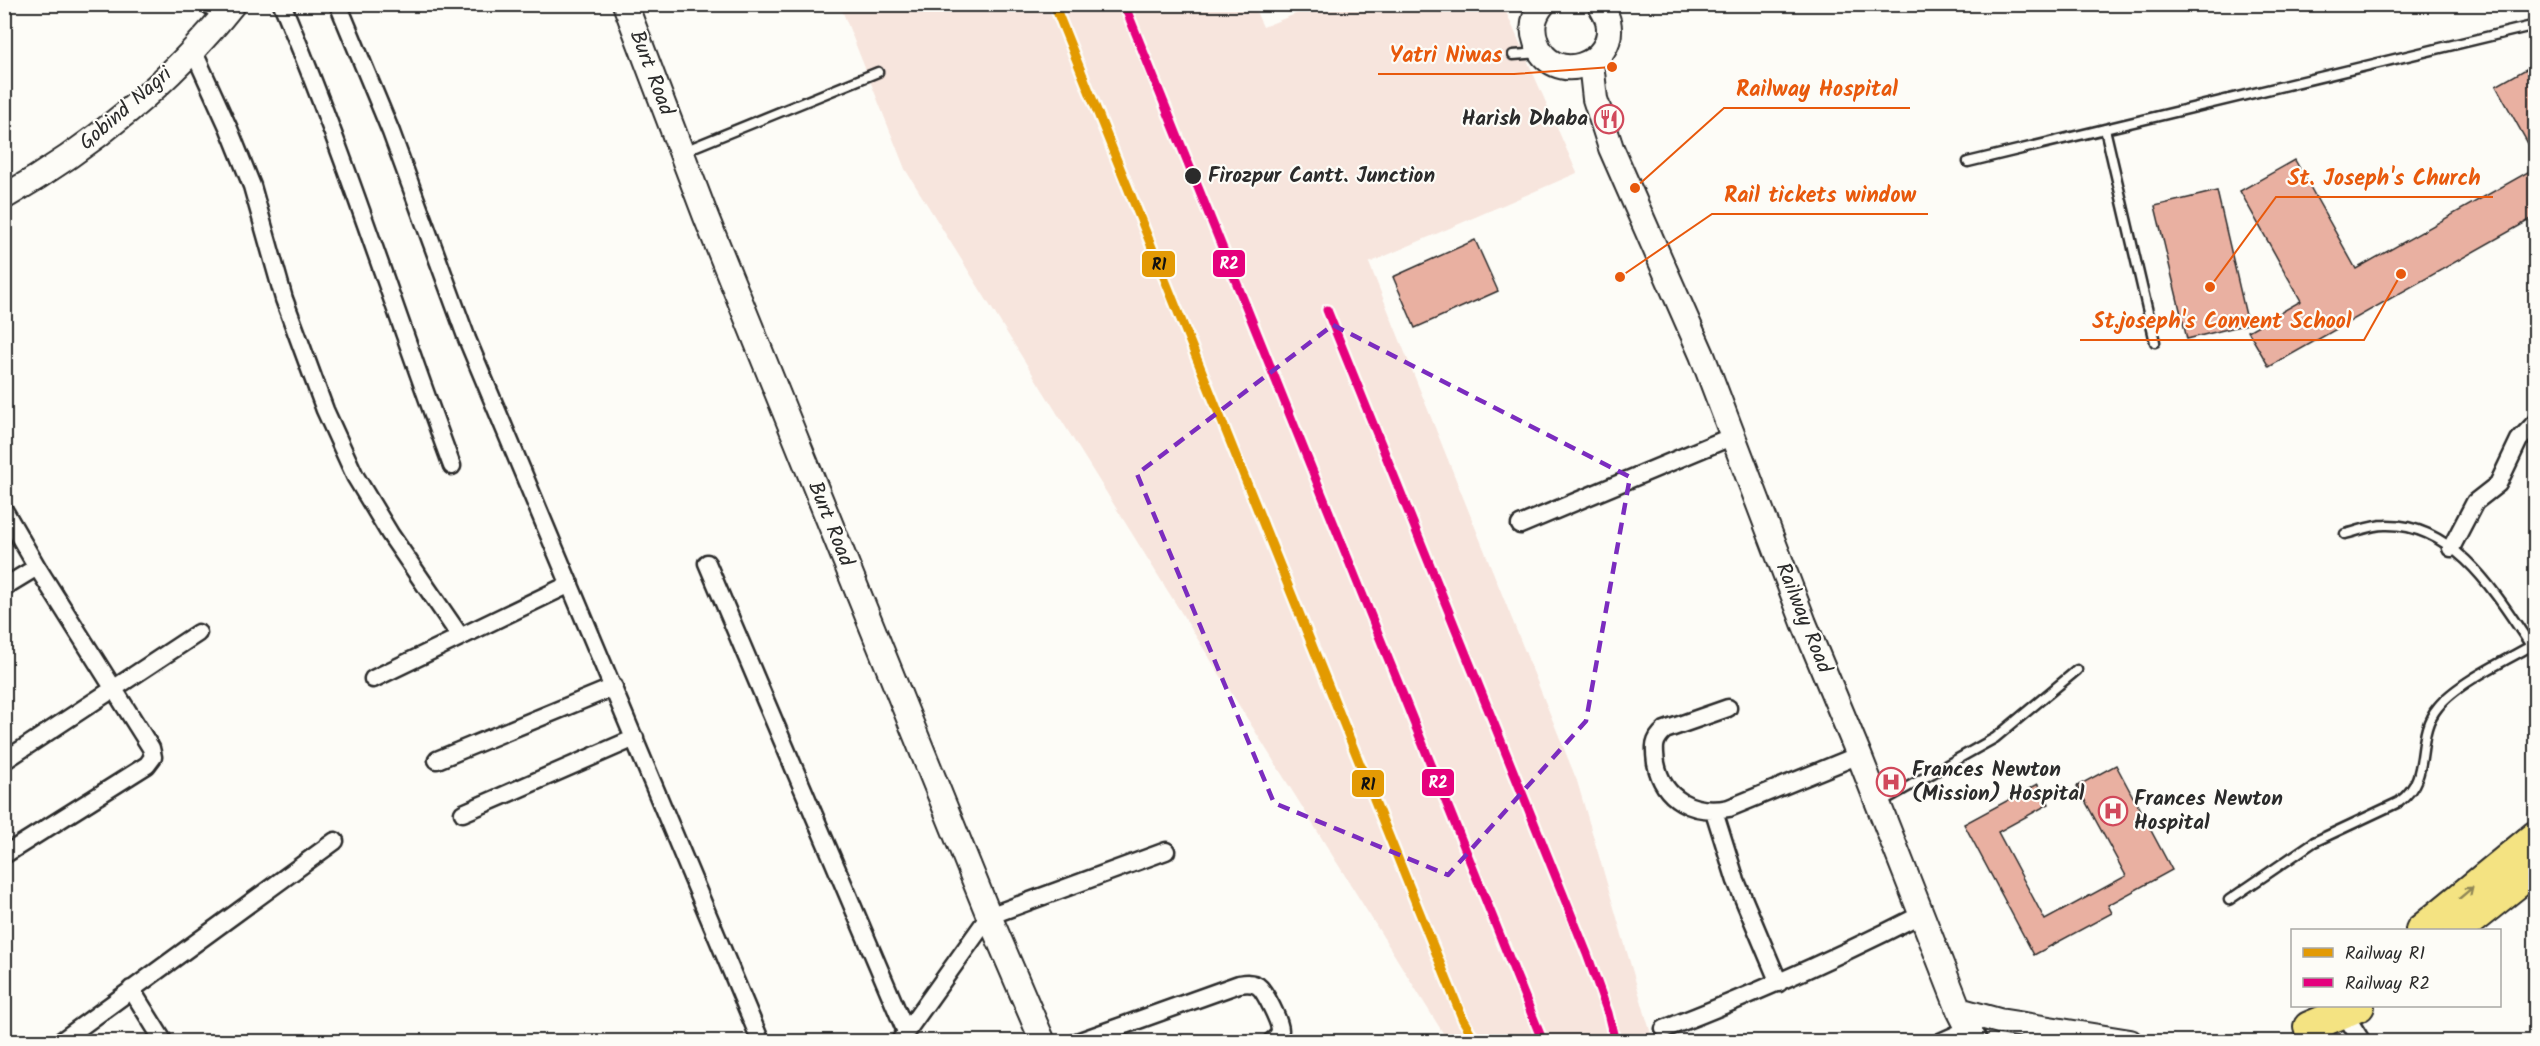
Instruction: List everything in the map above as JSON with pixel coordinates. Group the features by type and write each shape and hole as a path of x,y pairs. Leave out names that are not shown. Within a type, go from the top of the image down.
{"highway":[{"path":"2422,929 2535,836"},
{"path":"2459,929 2535,868"},
{"path":"2301,1034 2346,1008"}],"street":[{"path":"282,4 343,162 452,466"},
{"path":"338,4 391,132 427,236 467,339 761,1041"},
{"name":"Burt Road","path":"625,4 681,153 989,916 1043,1041"},
{"path":"1543,4 1536,13 1532,32 1540,52 1554,65 1572,69 1591,63 1606,45 1610,10"},
{"name":"Gobind Nagri","path":"4,197 82,148 138,103 193,50 222,8"},
{"path":"193,50 252,186 284,299 325,410 355,476 390,534 460,636"},
{"name":"Railway Road","path":"1591,63 1594,99 1611,148 1702,355 1804,623 1968,1027"},
{"path":"2451,548 2475,502 2498,484 2518,440 2535,422"},
{"path":"1520,525 1733,436"},
{"path":"4,510 37,567 152,748 153,757 147,765 4,855"},
{"path":"707,563 903,1037"},
{"path":"4,587 37,567"},
{"path":"373,679 570,584"},
{"path":"4,761 115,690 198,633"},
{"path":"437,760 614,687"},
{"path":"1728,708 1665,730 1657,737 1653,748 1658,771 1666,789 1677,799 1696,808 1714,811 1729,808 1859,755"},
{"path":"463,813 635,738"},
{"path":"1714,811 1736,881 1779,983"},
{"path":"60,1041 335,841"},
{"path":"903,1037 989,916 1166,850"},
{"path":"1664,1029 1840,956 1922,914"},
{"path":"1077,1041 1239,984 1250,983 1258,986 1266,995 1280,1028 1278,1036 1271,1041"},
{"path":"131,989 164,1041"},
{"path":"2346,1008 2362,1041"},
{"path":"1940,1041 1968,1027 1999,1021 2130,1041"}],"lane":[{"path":"1968,162 2535,26"},
{"path":"1513,55 1540,52"},
{"path":"681,153 878,72"},
{"path":"2105,129 2155,342"},
{"path":"2229,900 2314,842 2399,802 2411,793 2418,780 2428,728 2437,708 2455,691 2533,649 2500,600 2469,563 2439,538 2409,527 2384,525 2345,534"},
{"path":"1878,804 1995,738 2078,670"}],"highlighted area":[{"path":"1333,325 1630,477 1586,721 1448,875 1274,803 1137,474"}],"shaded area":[{"path":"840,5 1253,5 1263,27 1318,5 1503,5 1577,173 1369,263 1577,781 1653,1041 1448,1041 905,169"}],"building":[{"path":"2535,64 2535,156 2496,86"},
{"path":"2295,160 2356,269 2535,168 2535,217 2269,367 2248,331 2301,301 2240,191"},
{"path":"2217,191 2248,324 2187,339 2155,206"},
{"path":"1475,240 1498,291 1415,328 1393,277"},
{"path":"2116,765 2172,870 2108,905 2112,913 2034,955 1964,824 2038,784 2049,804 1998,832 2045,920 2126,876 2077,786"}],"rail line":[{"name":"R1","path":"1054,4 1463,1020 1476,1042"},
{"name":"R2","path":"1124,4 1543,1042"},
{"name":"R2","path":"1327,310 1587,954 1608,1013 1615,1042"}],"place":[{"name":"Yatri Niwas","path":"1612,67"},
{"name":"Harish Dhaba","path":"1609,119"},
{"name":"Firozpur Cantt. Junction","path":"1193,176"},
{"name":"Railway Hospital","path":"1635,188"},
{"name":"St.joseph's Convent School","path":"2401,274"},
{"name":"Rail tickets window","path":"1620,277"},
{"name":"St. Joseph's Church","path":"2210,287"},
{"name":"Frances Newton (Mission) Hospital","path":"1891,782"},
{"name":"Frances Newton Hospital","path":"2113,811"}]}
